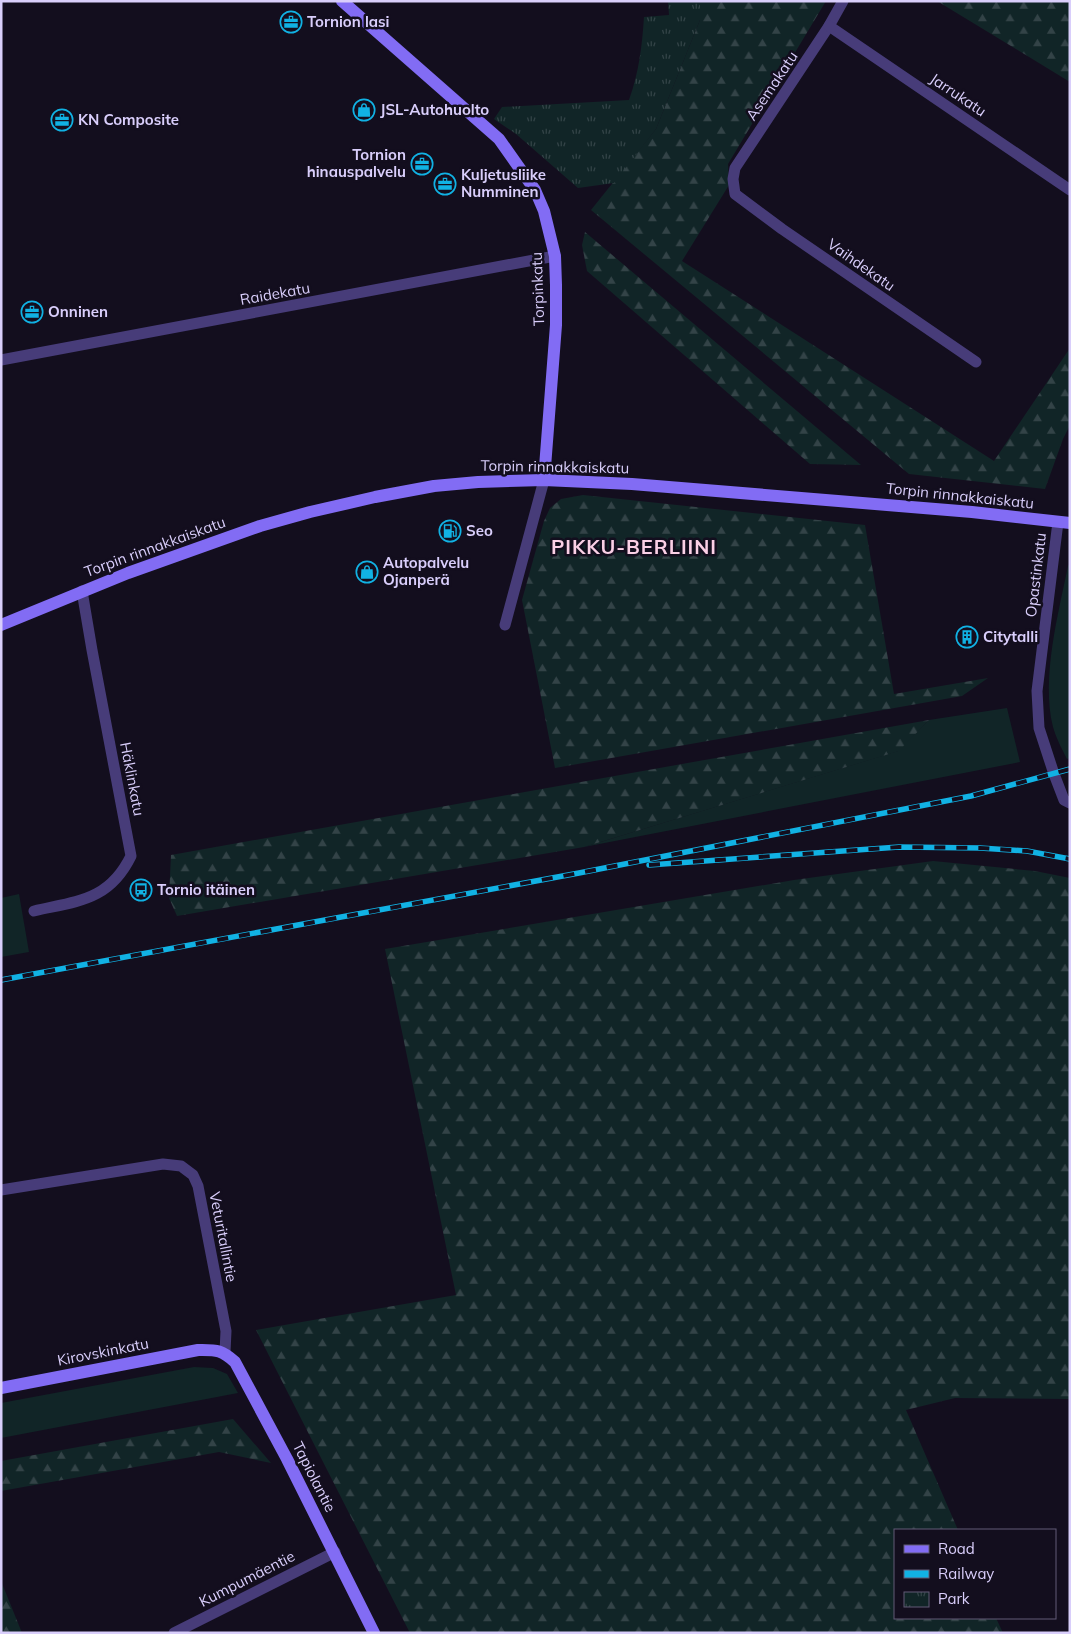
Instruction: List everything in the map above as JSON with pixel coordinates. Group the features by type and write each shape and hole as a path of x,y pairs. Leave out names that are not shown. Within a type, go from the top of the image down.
{"street":[{"name":"Torpinkatu","path":"342,1 499,139 535,190 544,211 555,256 556,325 544,480 504,625"},
{"name":"Asemakatu","path":"734,189 735,168 829,26 843,1"},
{"name":"Jarrukatu","path":"829,26 1070,190"},
{"name":"Vaihdekatu","path":"734,189 735,194 750,206 976,362"},
{"name":"Raidekatu","path":"1,360 555,256"},
{"name":"Torpin rinnakkaiskatu","path":"1,625 82,591 260,526 375,497 434,486 478,482 544,480 642,484 972,512 1064,522"},
{"name":"Opastinkatu","path":"1064,522 1037,691 1040,728 1044,744 1064,800 1070,804"},
{"name":"Häklinkatu","path":"34,911 89,898 111,884 123,872 131,856 82,591"},
{"name":"Veturitallintie","path":"1,1190 163,1164 181,1166 193,1175 198,1186 226,1331 225,1352"},
{"name":"Kirovskinkatu","path":"1,1388 198,1350 225,1352"},
{"name":"Tapiolantie","path":"225,1352 235,1362 287,1459 374,1633"},
{"name":"Kumpumäentie","path":"174,1633 334,1552"}],"green space":[{"path":"668,1 700,1 700,20 656,129 614,183 578,188 516,134 494,119 502,107 629,100 640,59 644,17 669,15"},
{"path":"700,1 826,1 728,164 729,185 682,261 994,461 1070,348 1070,425 1045,489 909,474 591,210 656,129 700,20"},
{"path":"937,1 1069,1 1070,82"},
{"path":"585,232 861,465 810,464 587,271 582,245"},
{"path":"583,495 865,525 894,694 988,678 962,696 555,768 522,600 544,521 550,508 561,499"},
{"path":"1070,563 1070,758 1067,759 1053,727 1049,688 1052,646"},
{"path":"1007,708 1020,762 584,847 898,751 929,720"},
{"path":"929,720 899,751 584,847 177,916 169,898 171,855"},
{"path":"933,861 1035,871 1070,878 1070,1399 955,1398 906,1410 958,1529 894,1529 894,1619 996,1619 1003,1633 410,1633 256,1330 456,1295 385,949 794,880"},
{"path":"19,894 29,952 1,957 1,898"},
{"path":"194,1367 213,1368 227,1374 238,1393 1,1438 1,1403"},
{"path":"233,1419 271,1463 219,1452 1,1491 1,1461"},
{"path":"1,1581 22,1633 1,1633"}],"railway":[{"path":"1,980 579,873 971,796 1070,769"},
{"path":"649,865 899,847 980,848 1027,851 1070,859"}],"place":[{"name":"Tornion lasi","path":"291,22"},
{"name":"JSL-Autohuolto","path":"364,110"},
{"name":"KN Composite","path":"62,120"},
{"name":"Tornion hinauspalvelu","path":"422,164"},
{"name":"Kuljetusliike Numminen","path":"445,184"},
{"name":"Onninen","path":"32,312"},
{"name":"Seo","path":"450,531"},
{"name":"Autopalvelu Ojanperä","path":"367,572"},
{"name":"Citytalli","path":"967,637"},
{"name":"Tornio itäinen","path":"141,890"}],"district":[{"name":"PIKKU-BERLIINI","path":"634,547"}]}
